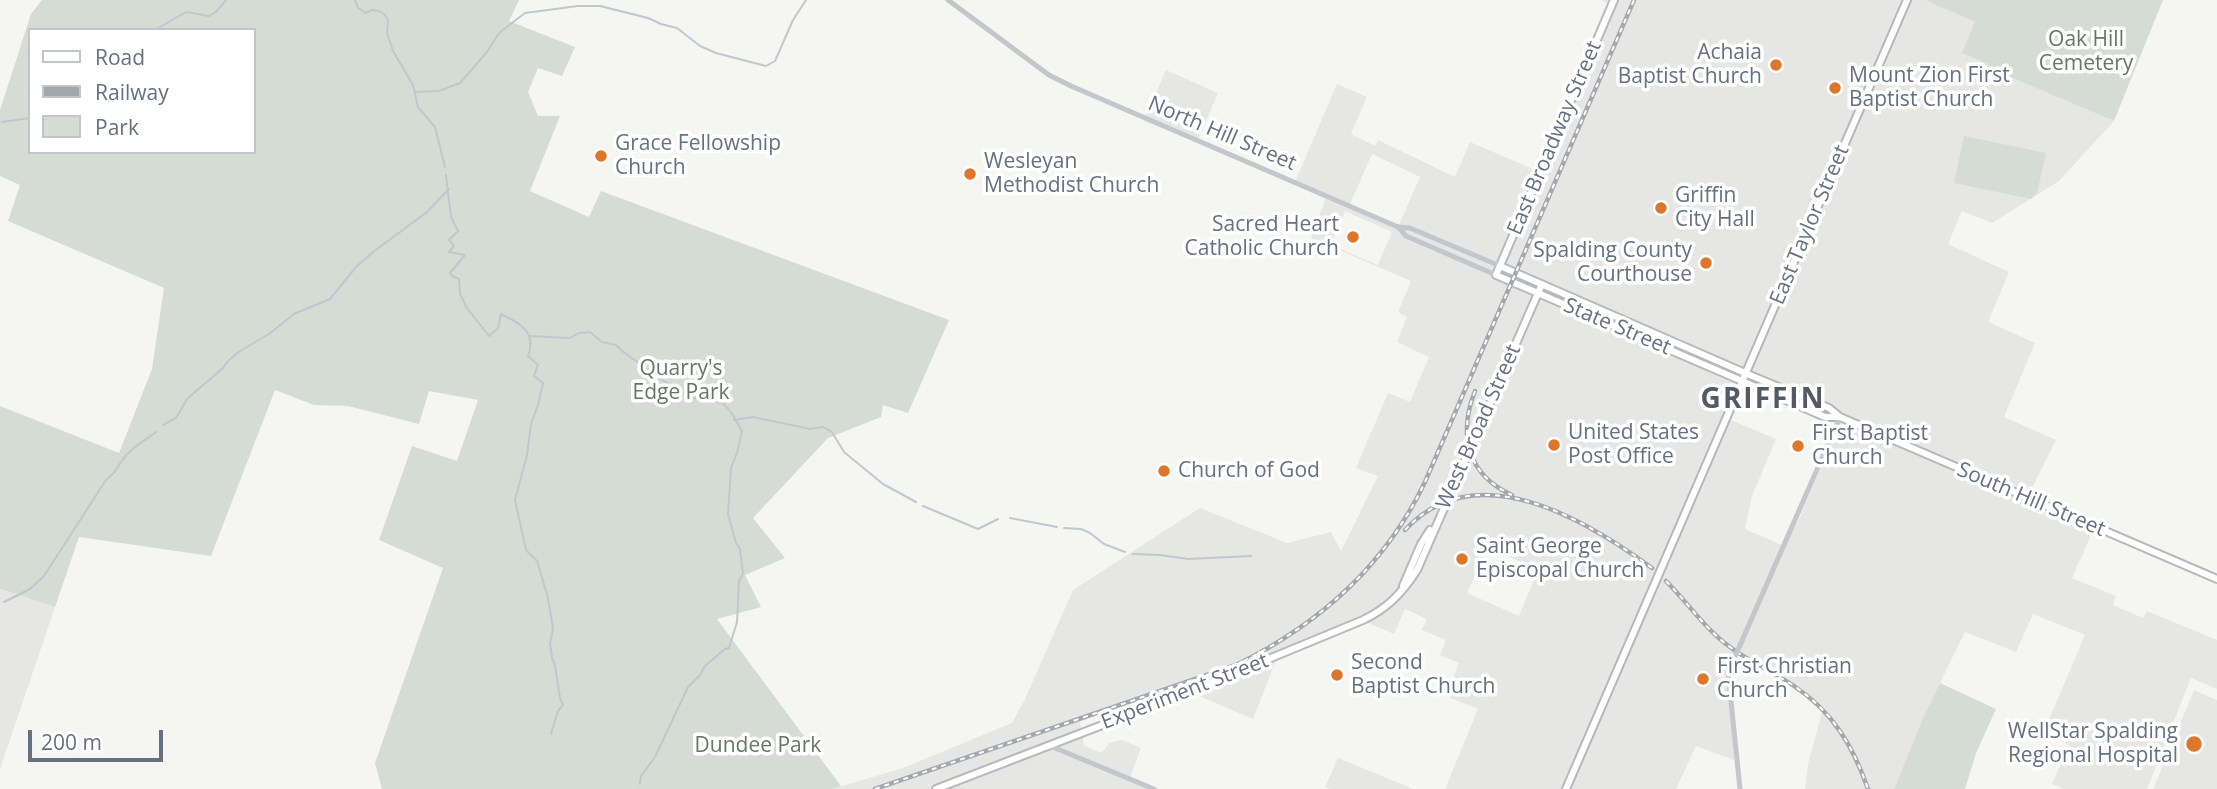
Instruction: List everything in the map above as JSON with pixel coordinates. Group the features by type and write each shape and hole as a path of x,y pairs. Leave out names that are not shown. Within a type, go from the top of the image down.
{"main road":[{"name":"East Broadway Street","path":"1496,275 1614,0"},
{"name":"East Taylor Street","path":"1566,789 1907,0"},
{"name":"South Hill Street","path":"1500,266 2217,579"},
{"name":"State Street","path":"1496,275 1825,417 1840,416"},
{"name":"West Broad Street","path":"1417,570 1542,284"},
{"path":"1399,596 1421,544 1444,507"},
{"name":"Experiment Street","path":"936,789 1196,689 1376,614 1399,596 1417,570"}],"street":[{"name":"North Hill Street","path":"948,0 1049,75 1071,86 1398,228 1410,228 1500,266"},
{"name":"State Street","path":"1398,228 1406,236 1496,275"},
{"path":"1740,789 1728,672 1840,416"},
{"path":"1048,745 1154,789"}],"shaded area":[{"path":"1601,0 1925,0 1976,22 1963,53 1988,64 1988,67 2114,121 2059,181 1992,223 1962,211 1948,244 2009,272 1988,322 2035,343 2004,417 2056,440 2028,496 2096,524 2072,578 2116,596 2113,605 2143,618 2147,611 2217,640 2217,689 2191,678 2147,789 2064,789 2052,784 2069,745 2044,731 2085,635 2033,614 2016,652 1965,632 1923,718 1894,789 1805,789 1808,764 1823,709 1787,678 1739,653 1728,674 1733,708 1734,760 1696,746 1676,789 1445,789 1478,709 1446,696 1459,663 1440,655 1446,640 1422,630 1427,619 1405,609 1394,634 1366,622 1278,655 1253,719 1185,690 1168,688 1080,722 1084,746 1102,753 1109,743 1122,740 1141,748 1130,778 1154,789 832,789 903,768 1012,723 1073,590 1200,508 1287,543 1331,532 1341,551 1378,476 1356,468 1388,393 1410,402 1429,357 1397,342 1407,317 1398,312 1411,281 1311,238 1327,195 1295,182 1337,84 1367,97 1351,134 1375,146 1378,140 1455,177 1470,142 1540,172 1612,5","holes":["1372,154 1420,177 1397,229 1349,206","1345,211 1392,232 1378,265 1331,245","1741,380 1841,420 1799,519 1784,546 1745,529 1752,496 1776,439 1726,418","1488,547 1538,570 1519,616 1467,593"]},
{"path":"1166,70 1218,93 1197,142 1144,121"},
{"path":"0,589 55,607 0,769"},
{"name":"WellStar Spalding Regional Hospital","path":"2194,690 2217,700 2217,789 2153,789"},
{"path":"1338,758 1413,789 1325,787"}],"green space":[{"path":"42,0 519,0 509,21 575,47 562,76 538,68 528,92 538,116 560,116 530,191 589,217 601,191 949,320 908,413 883,405 881,417 828,438 753,518 785,558 745,575 761,607 717,619 841,786 832,789 382,789 375,763 443,568 379,540 412,446 457,461 478,400 429,391 419,424 348,406 314,405 275,390 211,556 79,537 55,607 0,589 0,406 119,453 152,369 164,288 8,221 20,185 0,176 0,110 31,14"},
{"name":"Oak Hill Cemetery","path":"1925,0 2163,0 2114,121 1987,67 1988,64 1962,53 1975,22"},
{"path":"1964,136 2046,153 2037,193 2031,199 1954,183"},
{"path":"1940,683 1996,709 1976,753 1965,789 1894,789 1923,718"}],"waterway":[{"path":"158,28 186,12 209,16 226,0"},
{"path":"355,0 358,8 366,13 379,11 388,20 387,33 393,51 413,85 418,107 435,127 445,167"},
{"path":"416,92 439,91 460,83 487,52 499,33 525,13 578,6 600,6 648,18 677,28 700,46 716,53 766,66 775,61 793,20 806,0"},
{"path":"2,122 28,118"},
{"path":"446,175 451,217 458,231 449,240 454,246 449,252 465,255 450,273 459,279 460,294 467,308 489,336 498,328 501,314 525,329 530,341 528,356 538,365 534,376 543,383 531,424 527,455 515,500 526,550 537,561 548,598 553,629 550,643 563,705 558,711 551,734"},
{"path":"163,425 176,418 187,399 240,351 269,334 294,314 330,299 356,267 427,212 449,189"},
{"path":"530,336 570,338 579,333 590,332 602,342 616,345 682,392 695,398 723,404 732,413 742,431 731,468 728,514 740,549 743,574 739,581 737,622 729,648 705,666 688,687 655,757 641,776 640,784"},
{"path":"734,420 753,417 810,429 823,427 832,432 844,452 883,484 916,502"},
{"path":"4,602 30,589 44,576 106,480 128,453 156,432"},
{"path":"923,506 978,529 998,519"},
{"path":"1010,518 1057,527"},
{"path":"1064,528 1081,529 1104,544 1125,552"},
{"path":"1133,554 1188,559 1251,556"}],"railway":[{"path":"875,789 1236,665 1294,631 1346,590 1390,540 1425,482 1634,0"},
{"path":"1475,391 1467,423 1470,452 1485,476 1512,495"},
{"path":"1405,530 1433,508 1464,497 1497,496 1530,502 1564,515 1596,531 1652,568"},
{"path":"1666,581 1721,640 1794,686 1820,707 1848,744 1868,789"}],"place":[{"name":"Achaia Baptist Church","path":"1776,65"},
{"name":"Mount Zion First Baptist Church","path":"1835,88"},
{"name":"Grace Fellowship Church","path":"601,156"},
{"name":"Wesleyan Methodist Church","path":"970,174"},
{"name":"Griffin City Hall","path":"1661,208"},
{"name":"Sacred Heart Catholic Church","path":"1353,237"},
{"name":"Spalding County Courthouse","path":"1706,263"},
{"name":"United States Post Office","path":"1554,445"},
{"name":"First Baptist Church","path":"1798,446"},
{"name":"Church of God","path":"1164,471"},
{"name":"Saint George Episcopal Church","path":"1462,559"},
{"name":"Second Baptist Church","path":"1337,675"},
{"name":"First Christian Church","path":"1703,679"},
{"name":"WellStar Spalding Regional Hospital","path":"2194,744"}],"district":[{"name":"GRIFFIN","path":"1763,400"}],"park label":[{"name":"Quarry's Edge Park","path":"681,381"},
{"name":"Dundee Park","path":"758,746"}]}
